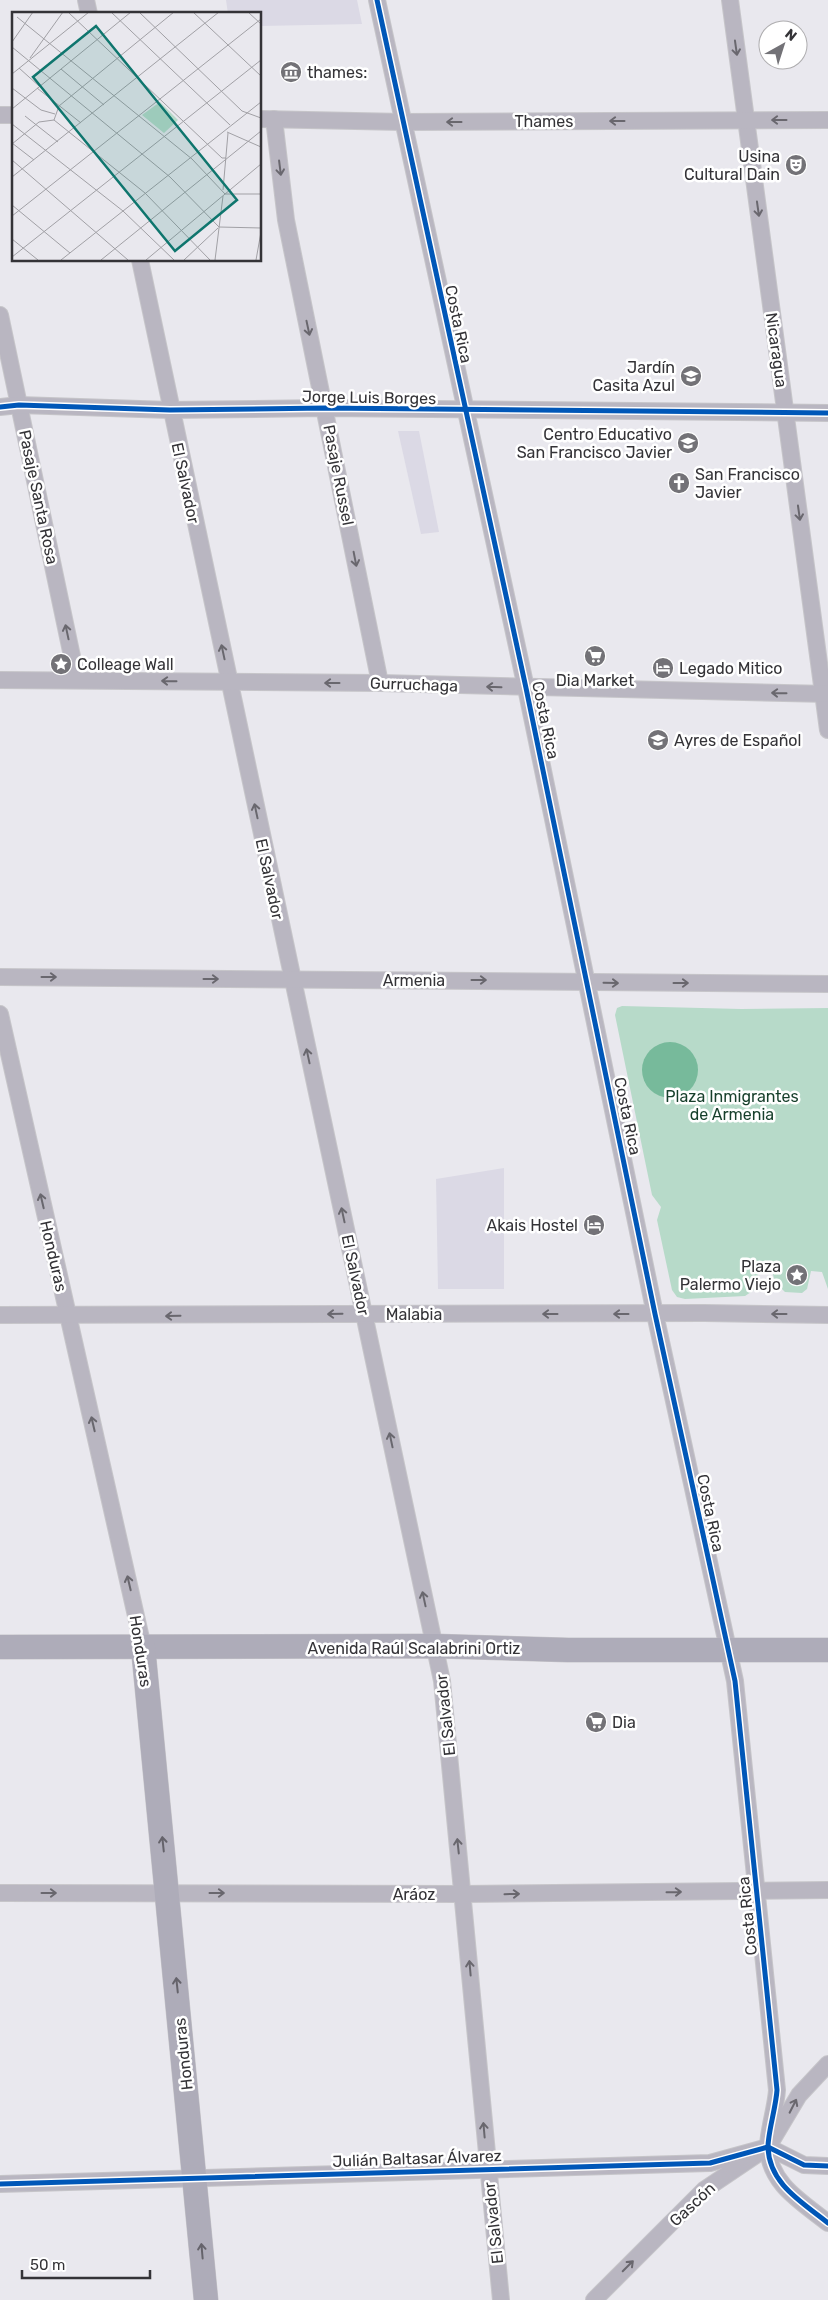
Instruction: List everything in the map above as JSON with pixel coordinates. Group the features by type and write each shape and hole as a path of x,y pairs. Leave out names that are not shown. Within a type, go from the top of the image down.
{"main road":[{"name":"Avenida Raúl Scalabrini Ortiz","path":"0,1646 435,1646 729,1651 828,1650"},
{"name":"Honduras","path":"144,1647 206,2300"}],"street":[{"name":"Costa Rica","path":"377,0 526,688 655,1314 735,1681 777,2090 768,2147 776,2178 783,2186 828,2222"},
{"name":"Nicaragua","path":"730,0 785,412 826,694 828,730"},
{"name":"Thames","path":"267,119 404,122 828,120"},
{"name":"Pasaje Russel","path":"267,119 380,683"},
{"name":"El Salvador","path":"140,261 170,410 442,1682 501,2300"},
{"name":"Pasaje Santa Rosa","path":"0,315 77,680"},
{"name":"Jorge Luis Borges","path":"0,407 19,405 170,410 325,408 466,411 828,413"},
{"name":"Gurruchaga","path":"0,680 380,683 826,694"},
{"name":"Armenia","path":"0,977 828,984"},
{"name":"Honduras","path":"0,1014 144,1647"},
{"name":"Malabia","path":"0,1316 364,1314 828,1315"},
{"name":"Aráoz","path":"0,1894 168,1892 463,1894 828,1890"},
{"name":"Gascón","path":"594,2300 704,2190 768,2147 799,2095 828,2064"},
{"path":"768,2147 804,2165 828,2166"},
{"name":"Julián Baltasar Álvarez","path":"0,2184 488,2168 710,2163 768,2147"}],"shaded area":[{"path":"226,0 357,0 362,24 261,26 261,12 228,12"},
{"path":"398,431 419,431 439,532 421,534"},
{"path":"670,1042 690,1050 698,1070 690,1090 670,1098 650,1090 642,1070 650,1050"},
{"path":"504,1168 504,1289 438,1289 436,1179"}],"green space":[{"name":"Plaza Inmigrantes de Armenia","path":"622,1006 741,1009 828,1008 828,1289 822,1272 811,1271 807,1289 802,1293 785,1292 775,1282 772,1271 759,1272 754,1290 745,1296 685,1299 677,1297 672,1290 657,1220 661,1207 652,1195 615,1015 617,1008"}],"cycle path":[{"path":"377,0 526,688 655,1314 735,1681 777,2090 768,2141 770,2160 774,2172 789,2191 828,2223"},
{"path":"0,407 19,405 170,410 325,408 828,413"},
{"path":"0,2184 710,2163 768,2147 804,2165 828,2166"}],"place":[{"name":"thames:","path":"291,72"},
{"name":"Usina Cultural Dain","path":"796,165"},
{"name":"Jardín Casita Azul","path":"691,376"},
{"name":"Centro Educativo San Francisco Javier","path":"688,443"},
{"name":"San Francisco Javier","path":"679,483"},
{"name":"Dia Market","path":"595,656"},
{"name":"Colleage Wall","path":"61,664"},
{"name":"Legado Mitico","path":"663,668"},
{"name":"Ayres de Español","path":"658,740"},
{"name":"Akais Hostel","path":"594,1225"},
{"name":"Plaza Palermo Viejo","path":"797,1275"},
{"name":"Dia","path":"596,1722"}]}
